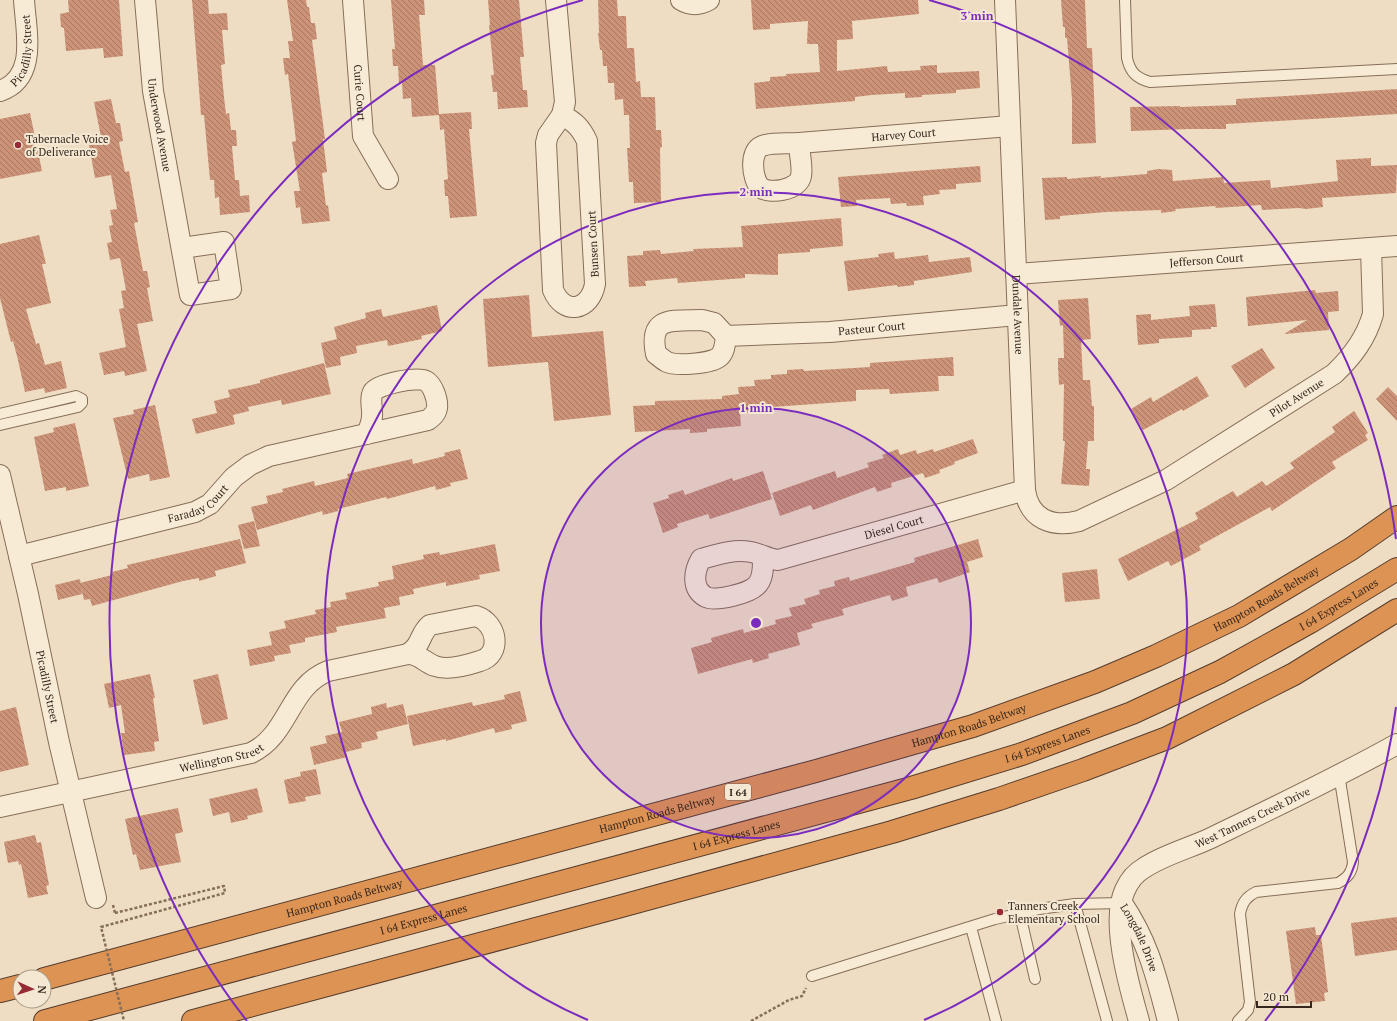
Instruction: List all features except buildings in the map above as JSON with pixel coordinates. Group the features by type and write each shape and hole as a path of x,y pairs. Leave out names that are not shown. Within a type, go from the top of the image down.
{"highway":[{"name":"Hampton Roads Beltway","path":"52,977 816,771 973,726 1095,682 1156,656 1232,620 1351,549 1397,517"},
{"name":"I 64 Express Lanes","path":"45,1021 911,788 1022,754 1132,713 1220,672 1310,622 1397,569"},
{"path":"193,1021 687,889 892,832 999,799 1083,770 1167,738 1294,674 1397,610"},
{"path":"0,991 12,988"}],"street":[{"name":"Picadilly Street","path":"0,92 8,89 19,79 28,58 24,0"},
{"name":"Underwood Avenue","path":"145,0 153,91 182,248"},
{"name":"Curie Court","path":"353,0 363,136 388,179"},
{"name":"Bunsen Court","path":"556,0 565,102 562,115 548,134 546,143 553,290 556,297 563,304 573,307 586,303 593,294 595,284 587,141 582,129 573,120 562,115"},
{"path":"681,0 692,5 702,4 709,0"},
{"name":"Dundale Avenue","path":"1005,0 1026,498 1032,510 1042,518 1053,524 1066,525 1079,521 1140,492"},
{"name":"Harvey Court","path":"799,143 1010,126"},
{"name":"Jefferson Court","path":"1016,274 1397,246"},
{"name":"Pilot Avenue","path":"1140,492 1166,480 1334,374 1350,359 1362,342 1373,314 1371,248"},
{"name":"Pasteur Court","path":"726,336 830,332 1018,315"},
{"name":"Faraday Court","path":"19,556 195,512 210,504 239,473 250,465 269,456 367,434"},
{"name":"Picadilly Street","path":"0,475 96,898"},
{"name":"Diesel Court","path":"763,556 778,560 1025,490"},
{"name":"Wellington Street","path":"0,807 251,753 261,748 271,739 306,684 317,676 328,671 408,654"},
{"name":"West Tanners Creek Drive","path":"1122,903 1124,892 1132,878 1144,867 1207,840 1397,744"},
{"name":"Longdale Drive","path":"1122,903 1121,940 1125,971 1139,1021"},
{"name":"Longdale Drive","path":"1122,903 1136,924 1145,943 1168,1021"}],"lane":[{"path":"1125,0 1127,58 1129,67 1133,74 1146,81 1397,69"},
{"path":"0,414 76,396 82,399 82,403 78,407 0,425"},
{"path":"1238,1021 1248,1010 1250,1002 1240,914 1241,904 1247,897 1256,892 1338,883 1347,878 1352,869 1354,862 1339,774"},
{"path":"812,976 971,927 1038,909 1075,904 1122,903"},
{"path":"1075,904 1107,1021"},
{"path":"1020,914 1036,978"},
{"path":"971,927 996,1021"}],"path":[{"path":"115,914 224,886 225,893 101,927 124,1021"},
{"path":"751,1021 789,1000 802,996 812,976"}],"place":[{"name":"Tabernacle Voice of Deliverance","path":"18,145"},
{"name":"Tanners Creek Elementary School","path":"1000,912"}]}
